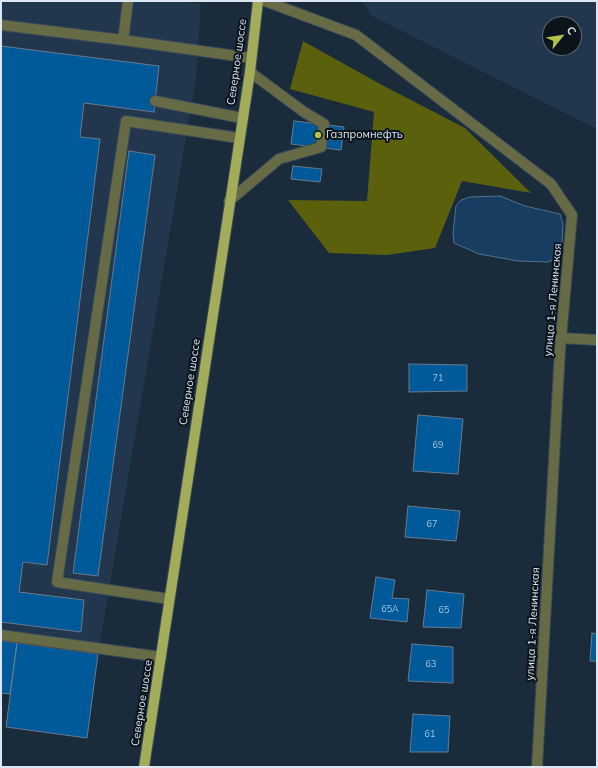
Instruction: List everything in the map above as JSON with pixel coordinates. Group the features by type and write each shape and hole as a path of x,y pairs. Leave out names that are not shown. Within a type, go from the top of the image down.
{"main road":[{"name":"Северное шоссе","path":"144,767 229,201 250,72 258,1"}],"street":[{"path":"123,40 128,1"},
{"name":"улица 1-я Ленинская","path":"265,1 356,35 551,184 572,215 561,338 538,767"},
{"path":"1,25 251,58"},
{"path":"229,201 279,159 322,147 324,124 304,112 250,72"},
{"path":"155,101 242,118"},
{"path":"169,599 57,582 126,121 239,138"},
{"path":"561,338 597,340"},
{"path":"1,635 160,657"}],"shaded area":[{"path":"1,1 183,1 201,4 196,79 98,654 1,640"},
{"path":"362,1 597,1 597,129 372,16"},
{"path":"500,196 525,206 560,214 563,224 561,256 548,262 518,261 479,254 454,243 453,233 456,206 461,200 470,197"}],"green space":[{"path":"303,41 382,85 465,128 531,193 462,181 435,248 387,255 329,253 288,200 367,201 374,112 290,89"}],"building":[{"path":"1,46 159,66 154,112 84,103 80,137 100,139 47,565 23,562 19,592 84,600 81,632 1,622"},
{"name":"Газпромнефть","path":"294,121 344,127 341,150 291,144"},
{"path":"129,151 155,155 98,576 73,573"},
{"path":"293,166 322,169 320,182 291,179"},
{"path":"409,364 467,365 467,391 409,392"},
{"path":"418,415 463,419 458,474 413,471"},
{"path":"408,506 460,511 456,541 405,537"},
{"path":"376,577 395,580 392,598 409,599 407,622 370,618"},
{"path":"427,590 464,594 461,628 423,627"},
{"path":"592,633 597,634 597,661 590,661"},
{"path":"1,641 17,643 10,694 1,693"},
{"path":"17,643 98,654 87,738 6,727"},
{"path":"412,644 453,647 453,683 408,681"},
{"path":"413,714 450,716 448,752 410,752"}],"place":[{"name":"Газпромнефть","path":"318,135"}]}
